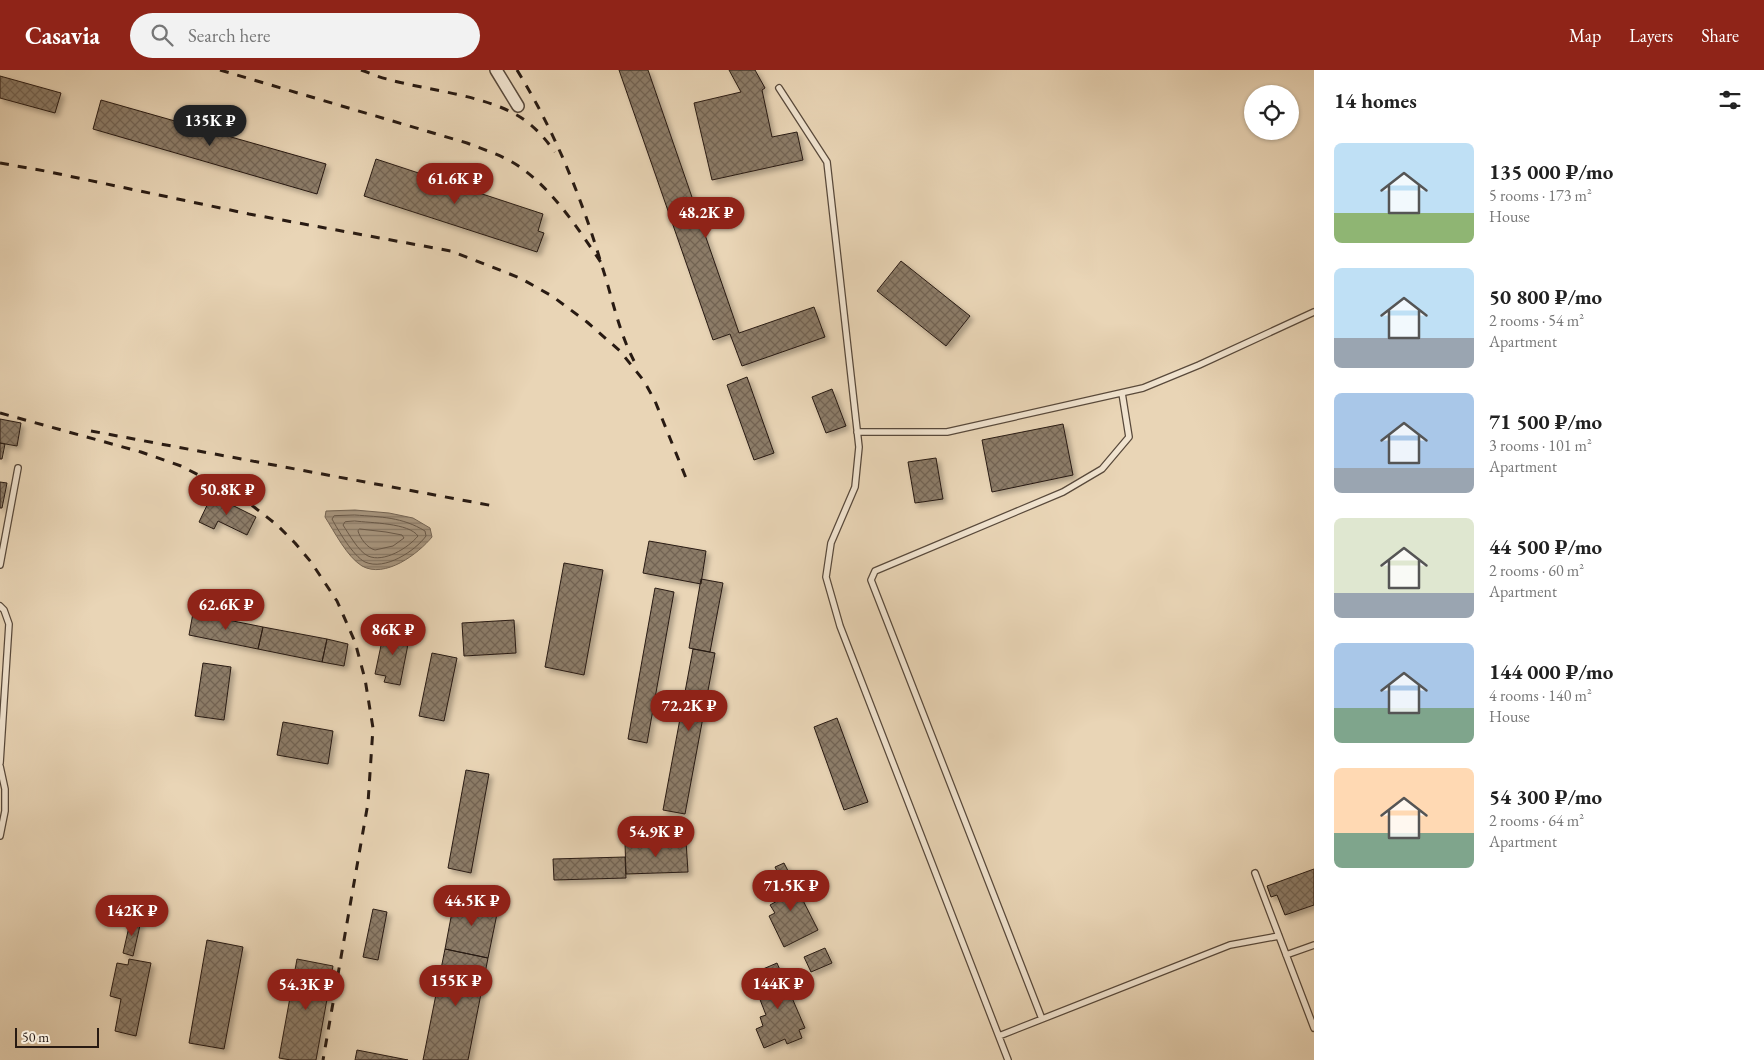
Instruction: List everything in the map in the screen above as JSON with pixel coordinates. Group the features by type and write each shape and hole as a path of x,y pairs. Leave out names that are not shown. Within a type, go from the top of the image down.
{"street":[{"path":"496,70 518,106"}],"lane":[{"path":"779,88 827,162 859,447 855,488 831,543 826,576 840,626 1008,1060"},
{"path":"857,432 947,432 1122,394 1144,388 1175,375 1314,312"},
{"path":"1042,1019 871,580 875,571 1064,492 1102,469 1129,437 1122,394"},
{"path":"0,565 18,468"},
{"path":"0,606 4,610 10,624 0,765 5,789 0,836"},
{"path":"1255,873 1314,1028"},
{"path":"999,1036 1230,945 1279,936"},
{"path":"1286,955 1314,945"}],"water":[{"path":"355,510 389,513 413,518 430,528 432,537 410,557 391,567 371,569 362,566 351,557 325,517 326,511"}],"building":[{"path":"619,70 648,70 739,333 814,307 825,337 742,366 730,334 713,340"},
{"path":"729,70 755,70 765,88 762,90 772,137 797,132 803,160 712,180 694,103 741,92"},
{"path":"0,76 61,93 55,113 0,98"},
{"path":"101,100 326,164 317,194 93,129"},
{"path":"376,159 543,214 538,231 544,233 537,252 364,196"},
{"path":"901,261 970,316 946,346 877,291"},
{"path":"747,377 774,453 754,460 727,385"},
{"path":"832,389 846,426 826,433 812,397"},
{"path":"0,419 21,423 17,446 0,443"},
{"path":"1063,424 1073,475 992,492 982,440"},
{"path":"0,443 5,444 2,459 0,459"},
{"path":"936,458 943,499 915,503 908,462"},
{"path":"0,482 7,483 2,508 0,508"},
{"path":"212,495 256,517 247,535 218,521 214,529 199,522"},
{"path":"649,541 706,551 701,584 643,573"},
{"path":"564,563 603,570 584,675 545,667"},
{"path":"701,579 723,583 710,652 689,648"},
{"path":"655,588 674,592 647,743 628,739"},
{"path":"193,613 263,627 258,649 189,635"},
{"path":"514,620 516,653 464,656 462,623"},
{"path":"395,626 411,629 400,685 384,682 386,676 375,674 383,636 392,638"},
{"path":"263,627 327,639 322,662 258,649"},
{"path":"327,639 348,644 344,666 322,662"},
{"path":"693,649 715,653 685,814 663,810"},
{"path":"432,653 457,658 444,721 419,716"},
{"path":"203,663 231,667 224,720 195,716"},
{"path":"837,718 868,802 844,810 814,727"},
{"path":"283,722 333,731 328,764 277,755"},
{"path":"466,770 489,774 471,873 448,868"},
{"path":"686,841 688,872 626,874 625,843"},
{"path":"625,857 626,878 554,880 553,859"},
{"path":"784,863 818,930 784,947 769,916 775,913 770,905 779,900 777,895 786,890 775,867"},
{"path":"1314,869 1314,905 1285,915 1277,895 1271,897 1267,886"},
{"path":"455,896 499,904 488,958 445,949"},
{"path":"373,909 387,912 378,960 363,957"},
{"path":"131,918 141,921 133,956 123,953"},
{"path":"207,940 243,947 224,1049 189,1043"},
{"path":"825,948 832,963 811,972 804,957"},
{"path":"445,949 488,958 468,1060 423,1060"},
{"path":"129,959 151,963 136,1036 115,1031 121,999 110,996 117,963 128,965"},
{"path":"297,959 333,966 316,1060 279,1058"},
{"path":"777,963 805,1028 799,1030 802,1038 787,1044 785,1039 764,1048 756,1029 763,1026 760,1017 766,1015 759,997 766,994 756,972"},
{"path":"357,1050 408,1060 355,1060"}],"railway":[{"path":"220,70 467,143 508,160 520,167 555,199 602,264"},
{"path":"361,70 403,83 477,99 512,112 542,135 555,152"},
{"path":"517,70 555,140 575,188 605,275 619,325 634,361"},
{"path":"0,163 249,214 451,251 520,278 552,296 587,322 620,351 644,381 655,401 686,478"},
{"path":"0,413 141,452 181,466 240,496 277,525 295,543 311,562 337,601 355,642 365,679 373,728 368,803 323,1060"},
{"path":"91,431 494,506"}]}
